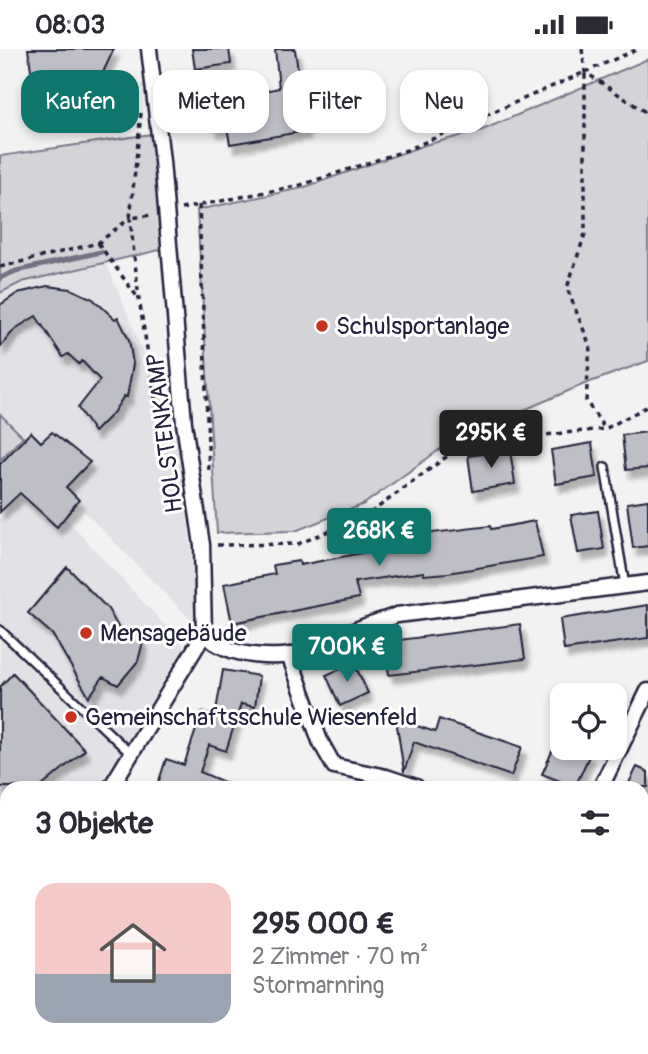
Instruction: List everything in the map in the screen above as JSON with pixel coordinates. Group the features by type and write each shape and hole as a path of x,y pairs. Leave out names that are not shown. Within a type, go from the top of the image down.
{"street":[{"name":"HOLSTENKAMP","path":"149,49 153,82"},
{"name":"HOLSTENKAMP","path":"159,133 189,450 202,545 204,634"},
{"path":"115,781 204,634 217,647 258,655 289,655 315,651 359,628 397,615 648,583"},
{"path":"289,655 320,741 334,766 399,781"},
{"path":"604,781 648,691"}],"lane":[{"path":"605,467 625,586"},
{"path":"0,631 131,754"}],"path":[{"path":"582,49 585,72 585,233 567,288 590,346 586,401 605,429"},
{"path":"176,210 301,185 396,154 638,49"},
{"path":"585,72 648,114"},
{"path":"153,108 139,113 131,218 139,299 157,410 189,450"},
{"path":"199,205 209,477"},
{"path":"0,268 98,243 131,218 156,214"},
{"path":"98,243 139,299"},
{"path":"202,545 298,544 369,515 466,443 605,429 648,406"}],"shaded area":[{"path":"648,59 648,361 582,385 450,442 364,504 295,531 217,533 197,210 302,188 425,145 472,133 488,133 488,128"},
{"path":"152,134 164,249 22,282 0,293 0,156"},
{"path":"106,262 183,448 197,626 78,505 65,518 184,646 105,781 0,781 0,461 16,445 0,429 0,293 22,282"},
{"path":"0,414 23,437 0,460"}],"building":[{"path":"28,49 114,49 104,70 31,70"},
{"path":"192,49 229,49 231,64 195,69"},
{"path":"275,49 295,49 298,70 283,70 283,133 294,133 230,144 228,133 269,133 269,90 279,88"},
{"path":"47,286 71,289 93,299 115,319 118,317 129,340 133,364 127,397 124,396 113,413 94,432 78,408 100,380 82,361 79,364 68,354 63,357 36,316 15,329 0,347 0,305 18,293"},
{"path":"31,432 41,442 52,432 90,462 66,487 79,500 57,527 20,493 0,512 0,464"},
{"path":"648,432 648,468 626,470 622,435"},
{"path":"592,443 597,477 556,484 551,450"},
{"path":"510,450 515,484 473,491 468,456"},
{"path":"648,500 648,546 633,548 627,503"},
{"path":"598,511 604,549 578,553 571,515"},
{"path":"535,521 543,557 448,573 424,575 424,572 355,582 359,598 232,623 224,584 275,574 273,565 299,561 300,565 367,552 365,541 490,526 491,529"},
{"name":"Mensagebäude","path":"67,567 108,609 123,636 135,631 143,642 138,661 118,685 103,677 89,697 52,634 28,613"},
{"path":"648,605 648,638 564,650 560,619"},
{"path":"520,624 525,659 389,675 384,642"},
{"path":"354,663 368,693 340,706 326,675"},
{"path":"223,670 259,676 255,707 241,704 226,751 209,745 200,772 222,781 159,781 166,759 184,765 202,712 215,717"},
{"path":"13,673 85,750 48,781 0,781 0,687"},
{"path":"396,719 435,732 439,719 522,747 511,776 414,742 404,772"},
{"path":"550,756 550,760 587,760 578,781 560,781 542,774"},
{"path":"637,767 648,772 648,781 630,781"}],"waterway":[{"path":"0,278 16,271 101,252"}],"place":[{"name":"Schulsportanlage","path":"322,326"},
{"name":"Mensagebäude","path":"86,633"},
{"name":"Gemeinschaftsschule Wiesenfeld","path":"71,717"}]}
